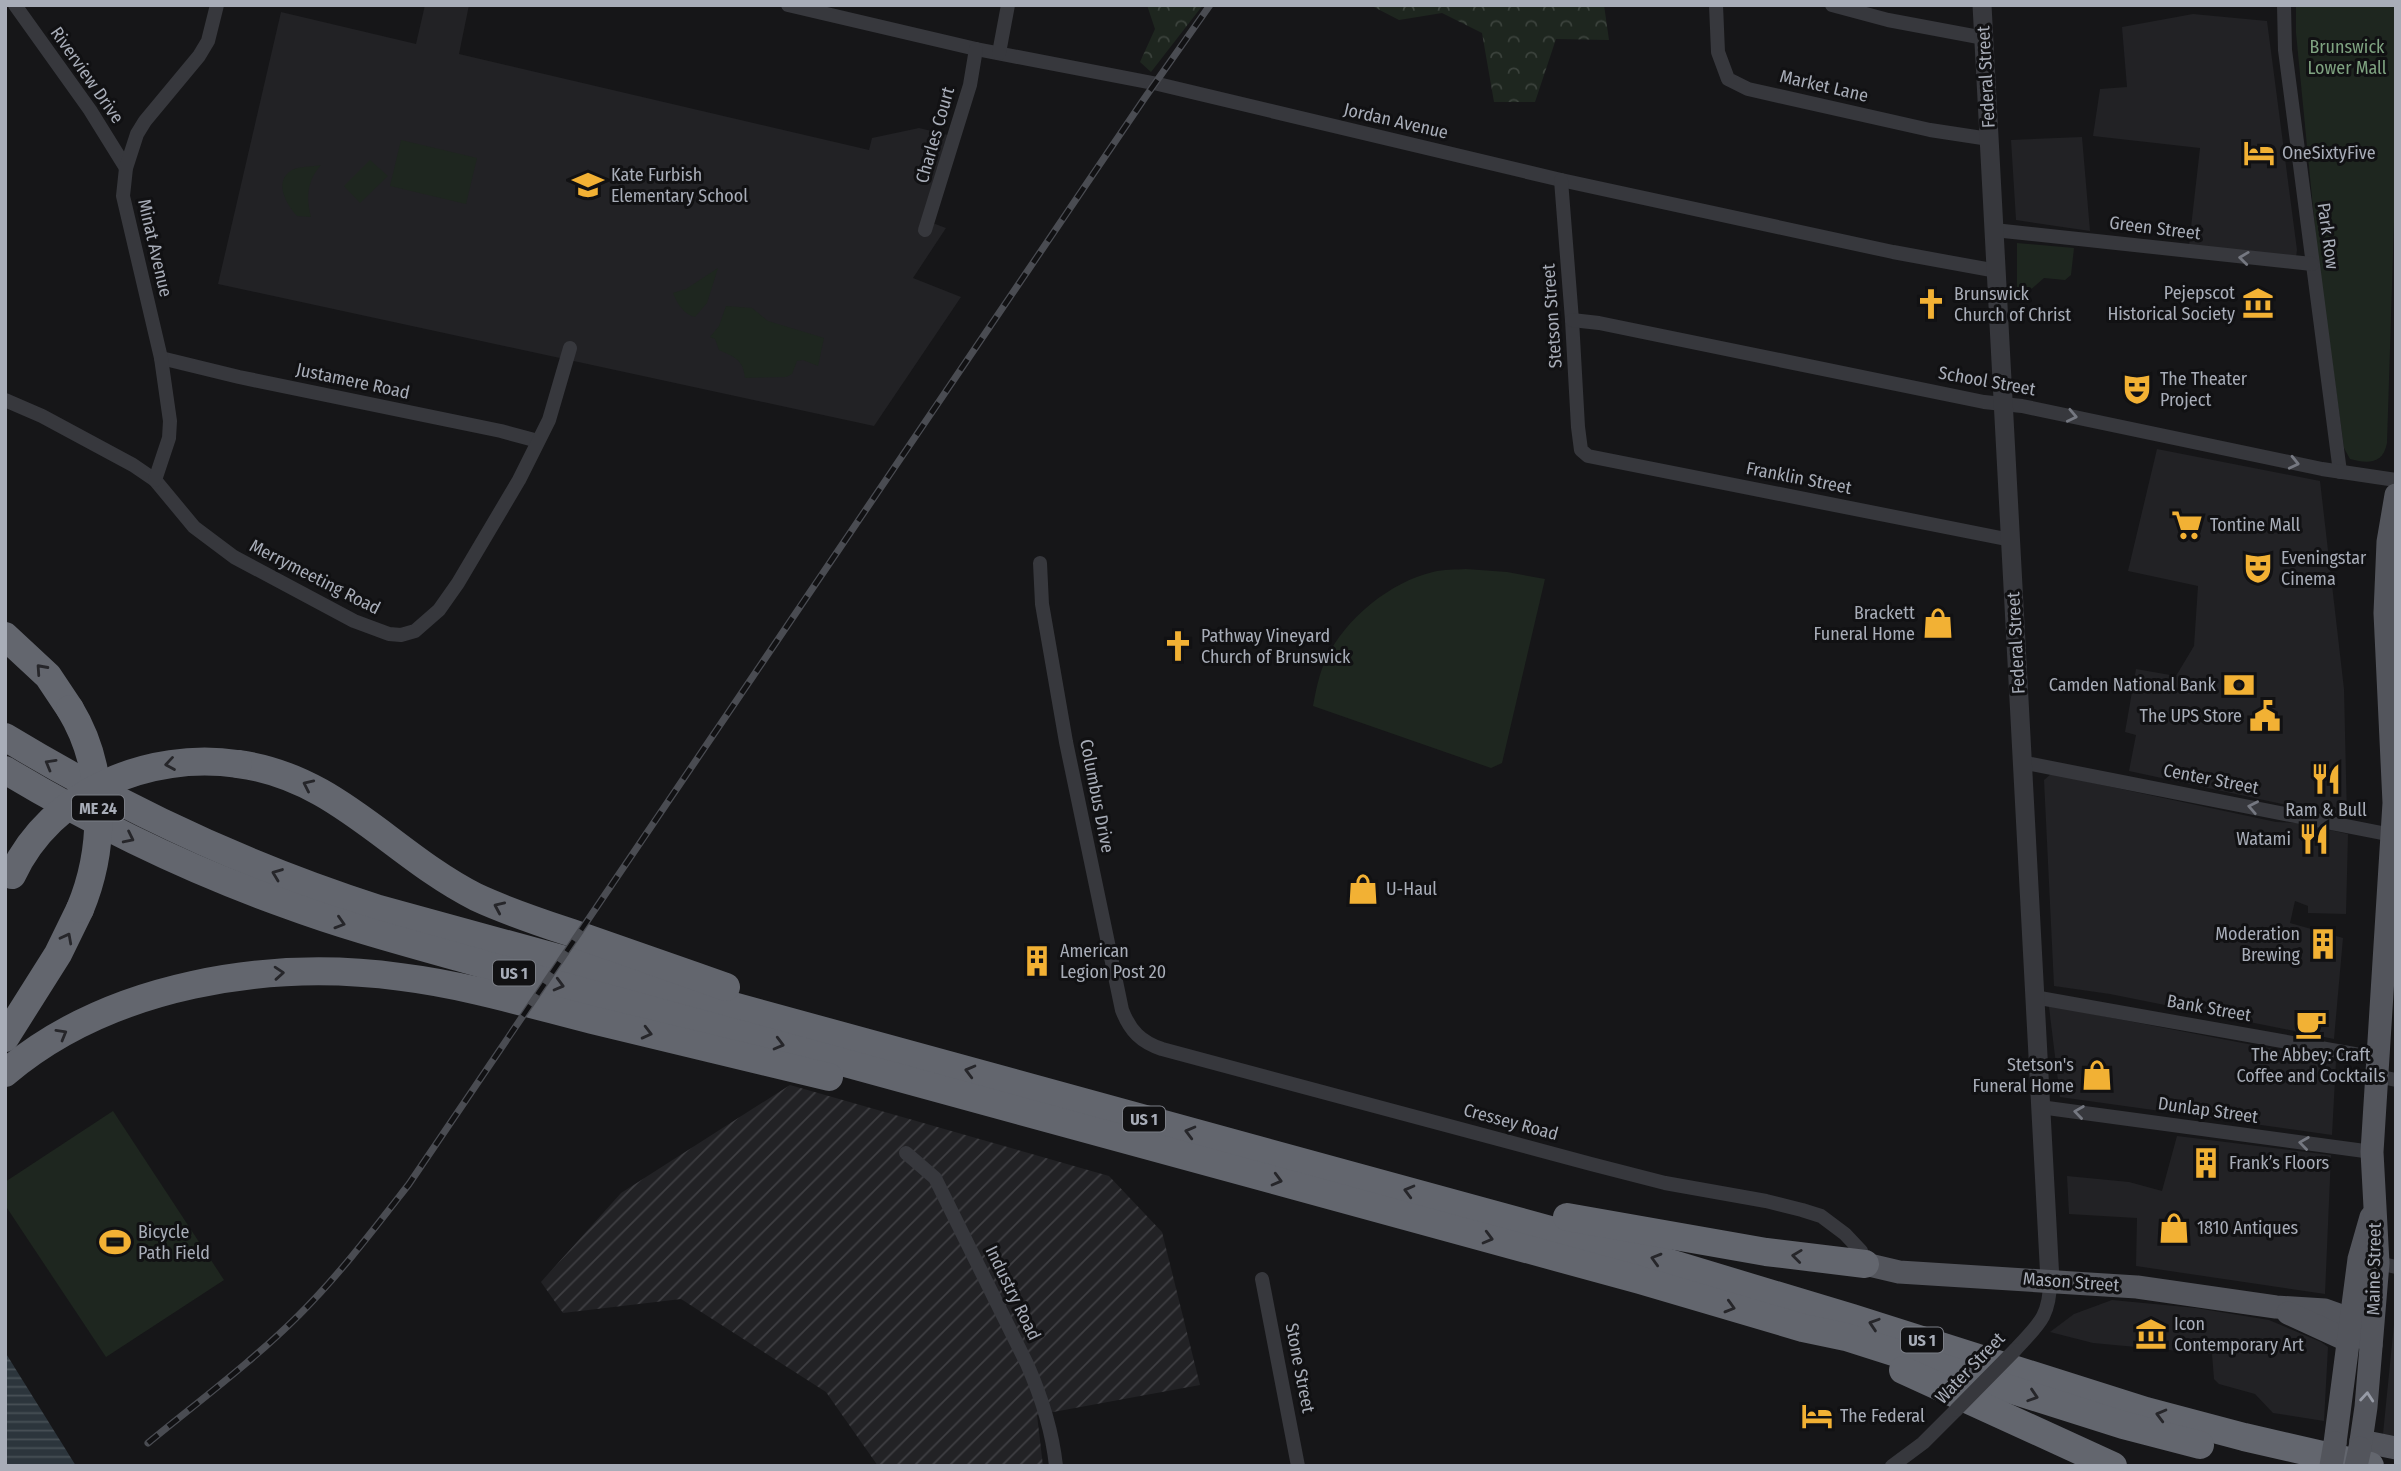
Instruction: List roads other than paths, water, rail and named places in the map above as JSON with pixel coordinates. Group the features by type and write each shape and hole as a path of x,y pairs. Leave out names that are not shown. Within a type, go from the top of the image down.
{"highway":[{"name":"ME 24","path":"5,636 38,665 70,709 87,748 98,806 94,864 80,909 58,954 5,1038"},
{"name":"US 1","path":"5,737 70,775 186,836 317,889 432,924 1656,1259 2146,1411 2244,1437 2362,1455"},
{"path":"9,883 21,856 48,823 79,797 138,770 195,761 238,764 280,773 323,791 410,855 476,897 511,912 784,1007 813,1028"},
{"name":"US 1","path":"5,770 91,819 186,865 335,921 486,965 1640,1280 1885,1349 2132,1427 2288,1466"},
{"path":"5,1073 67,1031 118,1008 170,991 254,975 308,971 348,972 400,976 462,989 974,1113 1045,1118"},
{"path":"1475,1210 1502,1207 1766,1252 1865,1264"},
{"path":"1803,1328 1897,1367 2113,1466"}],"main road":[{"path":"2372,1152 2383,1071 2393,843 2392,682 2385,614 2386,578 2396,495"},
{"name":"Maine Street","path":"2362,1455 2377,1263 2372,1152"},
{"name":"Maine Street","path":"2331,1466 2350,1330 2377,1263"},
{"name":"Mason Street","path":"1865,1264 1899,1272 2183,1292 2276,1307 2325,1310 2350,1330"},
{"path":"2350,1330 2357,1324 2371,1345"},
{"path":"2362,1455 2396,1448"}],"street":[{"name":"Riverview Drive","path":"15,5 103,129 126,169"},
{"name":"Minat Avenue","path":"155,480 169,438 168,404 161,358 123,196 126,169 137,134 145,121 199,56 208,41 217,5"},
{"name":"Jordan Avenue","path":"788,5 976,49 1158,84 1561,180 1997,271"},
{"path":"999,53 1008,5"},
{"name":"Market Lane","path":"1716,5 1718,52 1728,79 1748,89 1930,130 1989,139"},
{"path":"1832,5 1888,20 1984,38"},
{"name":"Federal Street","path":"1982,5 2050,1281"},
{"name":"Park Row","path":"2284,5 2285,50 2340,472"},
{"name":"Charles Court","path":"925,230 966,98 976,49"},
{"name":"Stetson Street","path":"1561,180 1581,450"},
{"name":"Green Street","path":"1994,230 2312,264"},
{"name":"School Street","path":"1572,320 1599,323 1983,402 2004,403 2340,472 2396,480"},
{"name":"Merrymeeting Road","path":"5,400 42,416 133,465 155,480 194,527 234,557 354,621 388,634 401,635 415,631 439,610 458,583 538,441 555,403 570,348"},
{"name":"Justamere Road","path":"161,358 538,441"},
{"name":"Franklin Street","path":"1581,450 1588,456 2011,540"},
{"name":"Columbus Drive","path":"1040,563 1042,604 1080,817 1120,1003 1127,1025 1133,1032"},
{"name":"Center Street","path":"2021,761 2393,843"},
{"name":"Bank Street","path":"2034,997 2383,1071"},
{"name":"Cressey Road","path":"1133,1032 1149,1045 1162,1049 1591,1164 1665,1183 1766,1200 1802,1210 1834,1224 1861,1251 1865,1264"},
{"name":"Dunlap Street","path":"2039,1107 2372,1152"},
{"name":"Industry Road","path":"906,1153 935,1178 1027,1364 1049,1420 1056,1466"},
{"name":"Stone Street","path":"1262,1279 1298,1466"},
{"name":"Water Street","path":"1892,1466 1923,1443 2015,1350 2047,1311 2050,1281"}],"railway":[{"path":"148,1443 244,1365 299,1315 343,1267 409,1184 1210,5"}],"place":[{"name":"OneSixtyFive","path":"2259,153"},
{"name":"Kate Furbish Elementary School","path":"588,185"},
{"name":"Pejepscot Historical Society","path":"2258,303"},
{"name":"Brunswick Church of Christ","path":"1931,304"},
{"name":"The Theater Project","path":"2137,389"},
{"name":"Tontine Mall","path":"2187,525"},
{"name":"Eveningstar Cinema","path":"2258,568"},
{"name":"Brackett Funeral Home","path":"1938,623"},
{"name":"Pathway Vineyard Church of Brunswick","path":"1178,646"},
{"name":"Camden National Bank","path":"2239,685"},
{"name":"The UPS Store","path":"2265,716"},
{"name":"Ram & Bull","path":"2326,779"},
{"name":"Watami","path":"2314,839"},
{"name":"U-Haul","path":"1363,889"},
{"name":"Moderation Brewing","path":"2323,944"},
{"name":"American Legion Post 20","path":"1037,961"},
{"name":"The Abbey: Craft Coffee and Cocktails","path":"2311,1024"},
{"name":"Stetson's Funeral Home","path":"2097,1075"},
{"name":"Frank’s Floors","path":"2206,1163"},
{"name":"1810 Antiques","path":"2174,1228"},
{"name":"Bicycle Path Field","path":"115,1242"},
{"name":"Icon Contemporary Art","path":"2151,1334"},
{"name":"The Federal","path":"1817,1416"}],"park label":[{"name":"Brunswick Lower Mall","path":"2347,57"}]}
